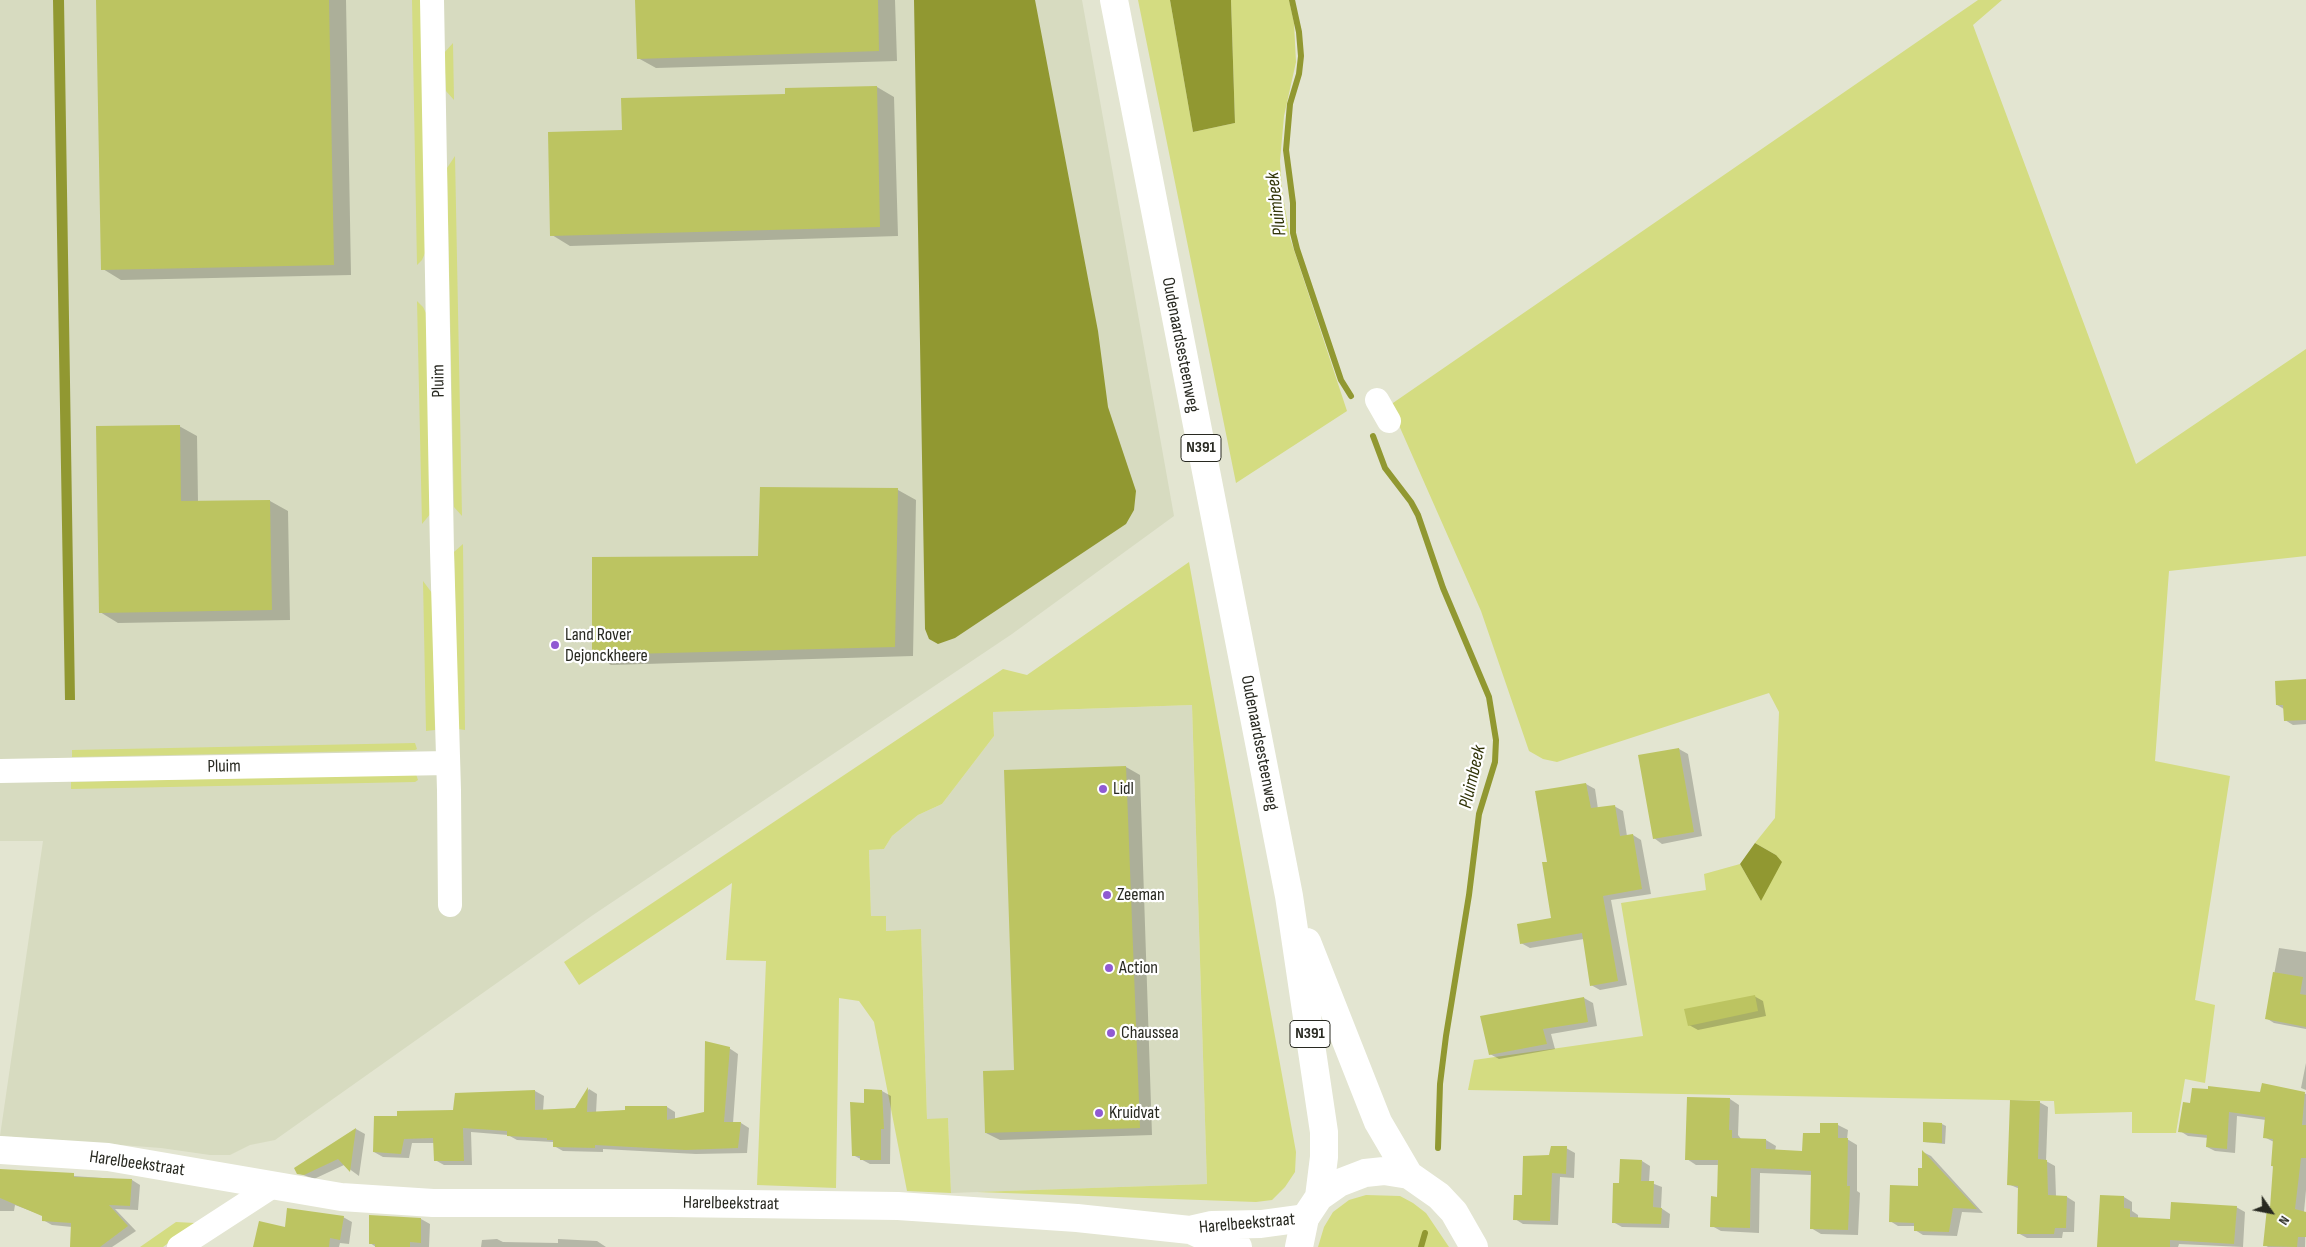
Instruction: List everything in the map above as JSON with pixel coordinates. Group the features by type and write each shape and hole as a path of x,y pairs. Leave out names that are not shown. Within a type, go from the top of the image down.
{"main road":[{"name":"Oudenaardsesteenweg","path":"1114,0 1289,896 1324,1132 1324,1157 1312,1208"},
{"name":"Oudenaardsesteenweg","path":"1289,896 1378,1122 1409,1175"},
{"name":"Harelbeekstraat","path":"0,1150 108,1157 341,1198 433,1203 670,1203 898,1206 1078,1218 1190,1230 1214,1241 1238,1247"},
{"name":"N391","path":"1299,1247 1312,1208 1339,1183 1366,1173 1384,1171 1409,1175 1439,1196 1454,1212 1474,1247"},
{"name":"Harelbeekstraat","path":"1190,1230 1212,1225 1261,1224 1312,1208"}],"street":[{"name":"Pluim","path":"432,0 450,904"},
{"path":"1377,400 1389,421"},
{"name":"Pluim","path":"0,771 448,763"},
{"path":"179,1247 273,1186"}],"shaded area":[{"path":"0,0 1082,0 1174,516 1012,634 593,915 275,1140 250,1145 230,1155 210,1155 161,1148 0,1136 43,841 0,841"},
{"path":"53,0 64,0 75,700 65,700"},
{"path":"412,0 421,0 425,253 417,265"},
{"path":"914,0 1035,0 1098,331 1108,407 1136,491 1134,510 1126,524 955,638 938,644 929,639 925,629"},
{"path":"1138,0 1170,0 1193,132 1235,123 1231,0 1289,0 1294,23 1296,62 1284,116 1280,161 1282,190 1290,238 1347,411 1236,483"},
{"path":"1170,0 1231,0 1235,123 1193,132"},
{"path":"1978,0 2002,0 1973,25 2136,464 2306,349 2306,556 2169,571 2155,761 2230,776 2195,1000 2215,1005 2205,1083 2185,1079 2176,1133 2132,1133 2132,1112 2055,1114 2054,1101 1468,1090 1474,1060 1643,1036 1621,903 1706,890 1704,874 1740,864 1761,901 1776,855 1755,843 1775,818 1779,712 1769,693 1557,762 1543,759 1529,751 1481,611 1390,405"},
{"path":"453,43 454,100 446,91 444,53"},
{"path":"455,156 462,516 454,507 447,168"},
{"path":"417,301 427,315 431,513 422,524"},
{"path":"463,544 465,730 458,729 454,552"},
{"path":"1189,562 1296,1152 1295,1172 1285,1187 1272,1200 1256,1202 977,1192 1207,1184 1192,705 993,712 994,736 942,804 918,815 892,836 884,849 869,850 871,916 886,916 886,931 921,929 927,1119 948,1118 951,1193 907,1191 874,1022 859,1001 839,998 836,1188 757,1185 766,961 726,960 732,883 579,985 564,962 1003,669 1027,675"},
{"path":"423,581 432,593 435,730 426,731"},
{"path":"1192,705 1207,1184 951,1193 948,1119 927,1119 921,930 886,931 871,916 869,850 884,849 892,836 918,815 942,804 994,736 993,712"},
{"path":"415,743 417,749 415,750 72,757 72,750"},
{"path":"416,774 418,780 415,782 71,789 71,782"},
{"path":"1755,843 1776,855 1782,862 1761,901 1740,864"},
{"path":"1366,1195 1400,1196 1413,1203 1426,1213 1449,1247 1318,1247 1324,1227 1333,1212 1349,1200"},
{"path":"176,1222 195,1223 163,1247 140,1247"}],"building":[{"path":"96,0 329,0 334,265 101,270"},
{"path":"635,0 878,0 879,51 637,59"},
{"path":"877,86 880,227 550,236 548,132 622,130 621,98 785,94 785,88"},
{"path":"180,425 181,501 270,500 272,610 99,613 96,426"},
{"path":"760,487 898,488 895,647 592,655 592,557 758,556"},
{"path":"2306,679 2306,720 2284,721 2283,705 2276,705 2275,681"},
{"path":"1679,748 1694,832 1653,839 1638,755"},
{"path":"1126,766 1140,1128 985,1133 983,1071 1014,1070 1004,770"},
{"path":"1586,783 1591,808 1615,805 1620,836 1633,834 1642,889 1603,896 1618,981 1590,986 1582,933 1520,944 1517,924 1551,918 1542,862 1547,862 1535,791"},
{"path":"2273,972 2303,977 2300,994 2306,995 2306,1027 2265,1019"},
{"path":"1755,995 1758,1011 1688,1026 1684,1009"},
{"path":"1584,997 1588,1022 1543,1029 1547,1044 1489,1055 1480,1016"},
{"path":"705,1041 730,1047 724,1122 741,1122 738,1148 686,1150 595,1145 595,1148 553,1147 553,1140 547,1140 547,1138 507,1136 507,1131 463,1128 464,1161 434,1161 433,1138 404,1139 401,1154 373,1152 374,1116 397,1116 397,1111 453,1110 455,1093 535,1090 535,1110 575,1108 588,1087 587,1112 625,1110 625,1106 667,1106 667,1120 704,1112"},
{"path":"2262,1083 2305,1092 2302,1125 2306,1125 2306,1158 2301,1158 2295,1209 2306,1212 2306,1237 2298,1237 2297,1247 2263,1246 2267,1208 2270,1208 2273,1166 2271,1166 2273,1139 2263,1138 2265,1117 2229,1112 2227,1149 2206,1147 2207,1135 2178,1132 2183,1102 2190,1103 2192,1088 2208,1089 2208,1086 2260,1092"},
{"path":"864,1089 882,1090 884,1129 881,1129 881,1160 860,1160 860,1156 852,1156 850,1102 864,1103"},
{"path":"1687,1097 1730,1098 1729,1130 1732,1130 1732,1138 1766,1139 1766,1149 1802,1151 1803,1133 1820,1133 1820,1123 1838,1123 1838,1138 1848,1138 1847,1186 1850,1186 1848,1230 1810,1229 1811,1171 1751,1168 1750,1228 1710,1227 1711,1196 1717,1197 1718,1160 1685,1160"},
{"path":"2010,1100 2040,1101 2038,1159 2047,1160 2048,1195 2067,1196 2066,1228 2055,1228 2054,1234 2017,1234 2018,1186 2007,1185"},
{"path":"1923,1122 1942,1123 1942,1143 1923,1142"},
{"path":"356,1128 350,1172 338,1159 304,1175 297,1174 294,1168"},
{"path":"1551,1146 1567,1146 1566,1174 1552,1173 1550,1221 1513,1220 1514,1195 1522,1195 1523,1156 1549,1155"},
{"path":"1922,1150 1977,1209 1953,1208 1949,1232 1914,1231 1914,1223 1889,1222 1890,1185 1918,1186 1918,1168 1922,1168"},
{"path":"1620,1159 1642,1160 1641,1181 1654,1181 1653,1207 1662,1208 1661,1224 1612,1223 1613,1183 1619,1183"},
{"path":"0,1169 74,1173 74,1177 132,1179 130,1206 109,1205 128,1226 100,1247 70,1247 71,1223 42,1221 42,1216 0,1198"},
{"path":"2100,1195 2124,1196 2124,1208 2130,1209 2130,1217 2170,1219 2171,1202 2237,1206 2234,1244 2170,1240 2170,1247 2097,1247"},
{"path":"287,1208 344,1216 340,1240 330,1238 329,1247 253,1247 259,1221 285,1227"},
{"path":"369,1215 421,1218 421,1243 410,1242 410,1247 375,1247 375,1244 369,1244"}],"waterway":[{"name":"Pluimbeek","path":"1292,0 1299,32 1301,56 1299,74 1290,104 1286,150 1293,203 1293,233 1341,380 1351,396"},
{"name":"Pluimbeek","path":"1373,436 1385,468 1411,502 1418,515 1443,588 1489,697 1496,740 1495,762 1479,814 1469,895 1446,1036 1440,1084 1438,1148"},
{"name":"Pluimbeek","path":"1421,1247 1425,1233"}],"place":[{"name":"Land Rover Dejonckheere","path":"555,645"},
{"name":"Lidl","path":"1103,789"},
{"name":"Zeeman","path":"1107,895"},
{"name":"Action","path":"1109,968"},
{"name":"Chaussea","path":"1111,1033"},
{"name":"Kruidvat","path":"1099,1113"}]}
